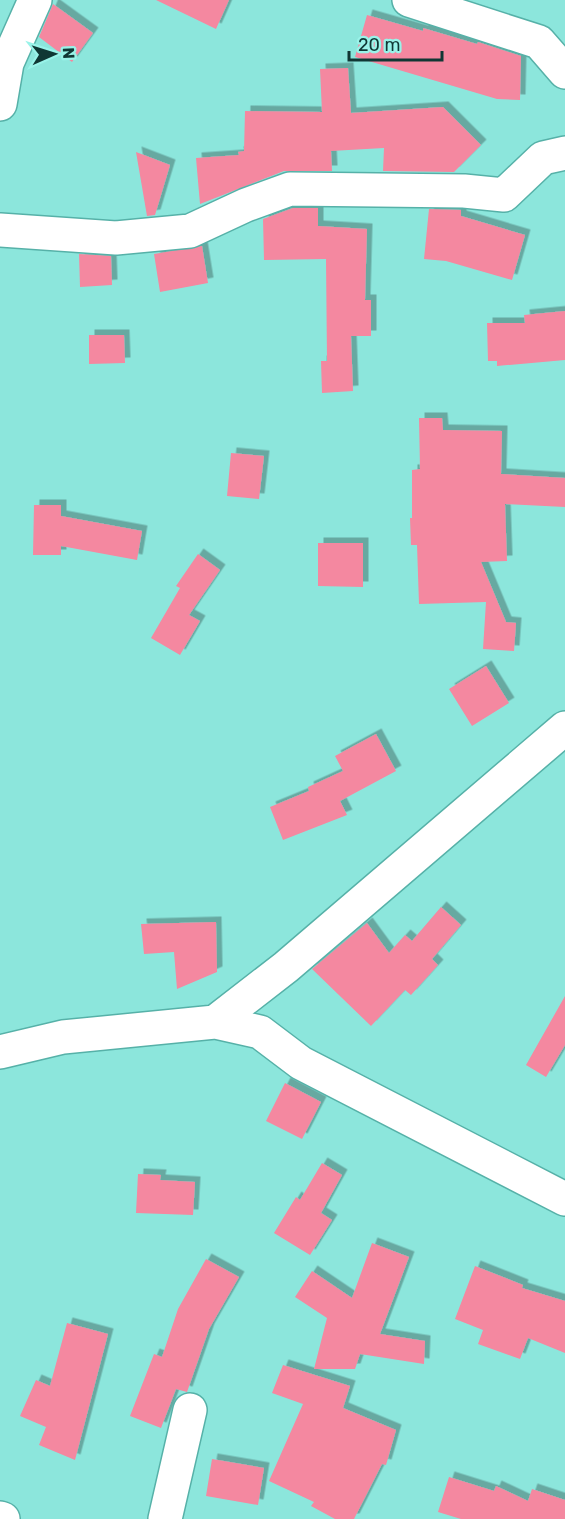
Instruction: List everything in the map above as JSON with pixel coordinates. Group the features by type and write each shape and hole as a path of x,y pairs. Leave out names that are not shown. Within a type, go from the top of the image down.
{"street":[{"path":"0,104 3,61 35,0"},
{"path":"409,0 539,42 565,72"},
{"path":"0,230 116,238 190,231 246,205 290,189 464,191 504,195 543,158 565,153"},
{"path":"215,1022 286,967 565,728"},
{"path":"0,1052 63,1037 215,1022 260,1032 301,1063 565,1199"},
{"path":"165,1519 190,1410"}],"building":[{"path":"156,0 229,0 216,29"},
{"path":"53,4 93,33 72,62 39,37"},
{"path":"367,15 423,31 423,28 477,44 478,42 521,56 520,100 497,99 355,57"},
{"path":"348,68 351,113 443,107 481,145 454,172 383,171 384,148 331,151 332,171 284,171 200,204 196,158 239,155 238,152 244,151 245,111 322,112 320,69"},
{"path":"136,152 170,165 155,215 147,216"},
{"path":"293,208 318,208 318,226 367,229 365,300 371,300 371,336 351,336 353,391 322,393 321,361 327,361 326,259 264,260 263,219"},
{"path":"429,209 461,210 461,216 525,235 512,280 446,261 424,259"},
{"path":"202,246 208,283 160,292 154,254"},
{"path":"79,254 111,256 112,285 80,287"},
{"path":"565,311 565,360 497,366 497,361 488,361 487,323 525,323 524,315"},
{"path":"89,335 124,335 125,363 89,364"},
{"path":"419,418 442,418 443,430 502,431 501,474 565,478 565,507 505,504 507,561 481,562 506,622 516,623 514,651 483,649 486,602 419,604 417,545 411,545 410,518 412,518 412,470 420,469"},
{"path":"231,453 264,456 259,499 227,496"},
{"path":"34,505 61,505 61,516 142,531 137,560 61,546 61,555 33,555"},
{"path":"318,543 363,543 363,587 318,586"},
{"path":"198,554 220,570 189,615 200,621 180,655 151,638 180,588 176,586"},
{"path":"486,666 509,703 472,726 449,689"},
{"path":"376,734 396,771 340,801 347,815 283,840 270,807 309,791 308,787 343,771 335,756"},
{"path":"441,907 461,925 432,959 438,965 411,995 405,990 371,1026 312,969 367,923 389,953 405,935 412,941"},
{"path":"216,922 217,972 177,989 174,952 144,954 141,924"},
{"path":"565,996 565,1045 546,1077 526,1065"},
{"path":"285,1083 321,1102 302,1139 266,1121"},
{"path":"322,1163 342,1175 321,1213 332,1220 310,1255 274,1233 296,1197 300,1200"},
{"path":"138,1174 161,1175 160,1180 195,1182 193,1215 136,1213"},
{"path":"372,1243 409,1257 380,1334 425,1341 424,1364 360,1354 355,1369 314,1369 327,1318 295,1297 312,1271 352,1298"},
{"path":"206,1259 239,1277 209,1329 187,1392 176,1389 161,1428 130,1416 154,1354 162,1357 178,1309"},
{"path":"475,1266 523,1285 522,1288 565,1301 565,1353 528,1338 520,1359 478,1344 483,1330 455,1319"},
{"path":"67,1323 108,1334 75,1460 39,1445 46,1427 20,1416 36,1380 50,1386"},
{"path":"283,1365 350,1386 343,1408 396,1430 386,1465 382,1464 354,1519 335,1519 311,1506 314,1502 269,1481 303,1404 272,1393"},
{"path":"212,1459 264,1468 258,1505 206,1496"},
{"path":"449,1477 494,1491 496,1486 528,1501 532,1489 565,1500 565,1519 461,1519 438,1512"}]}
